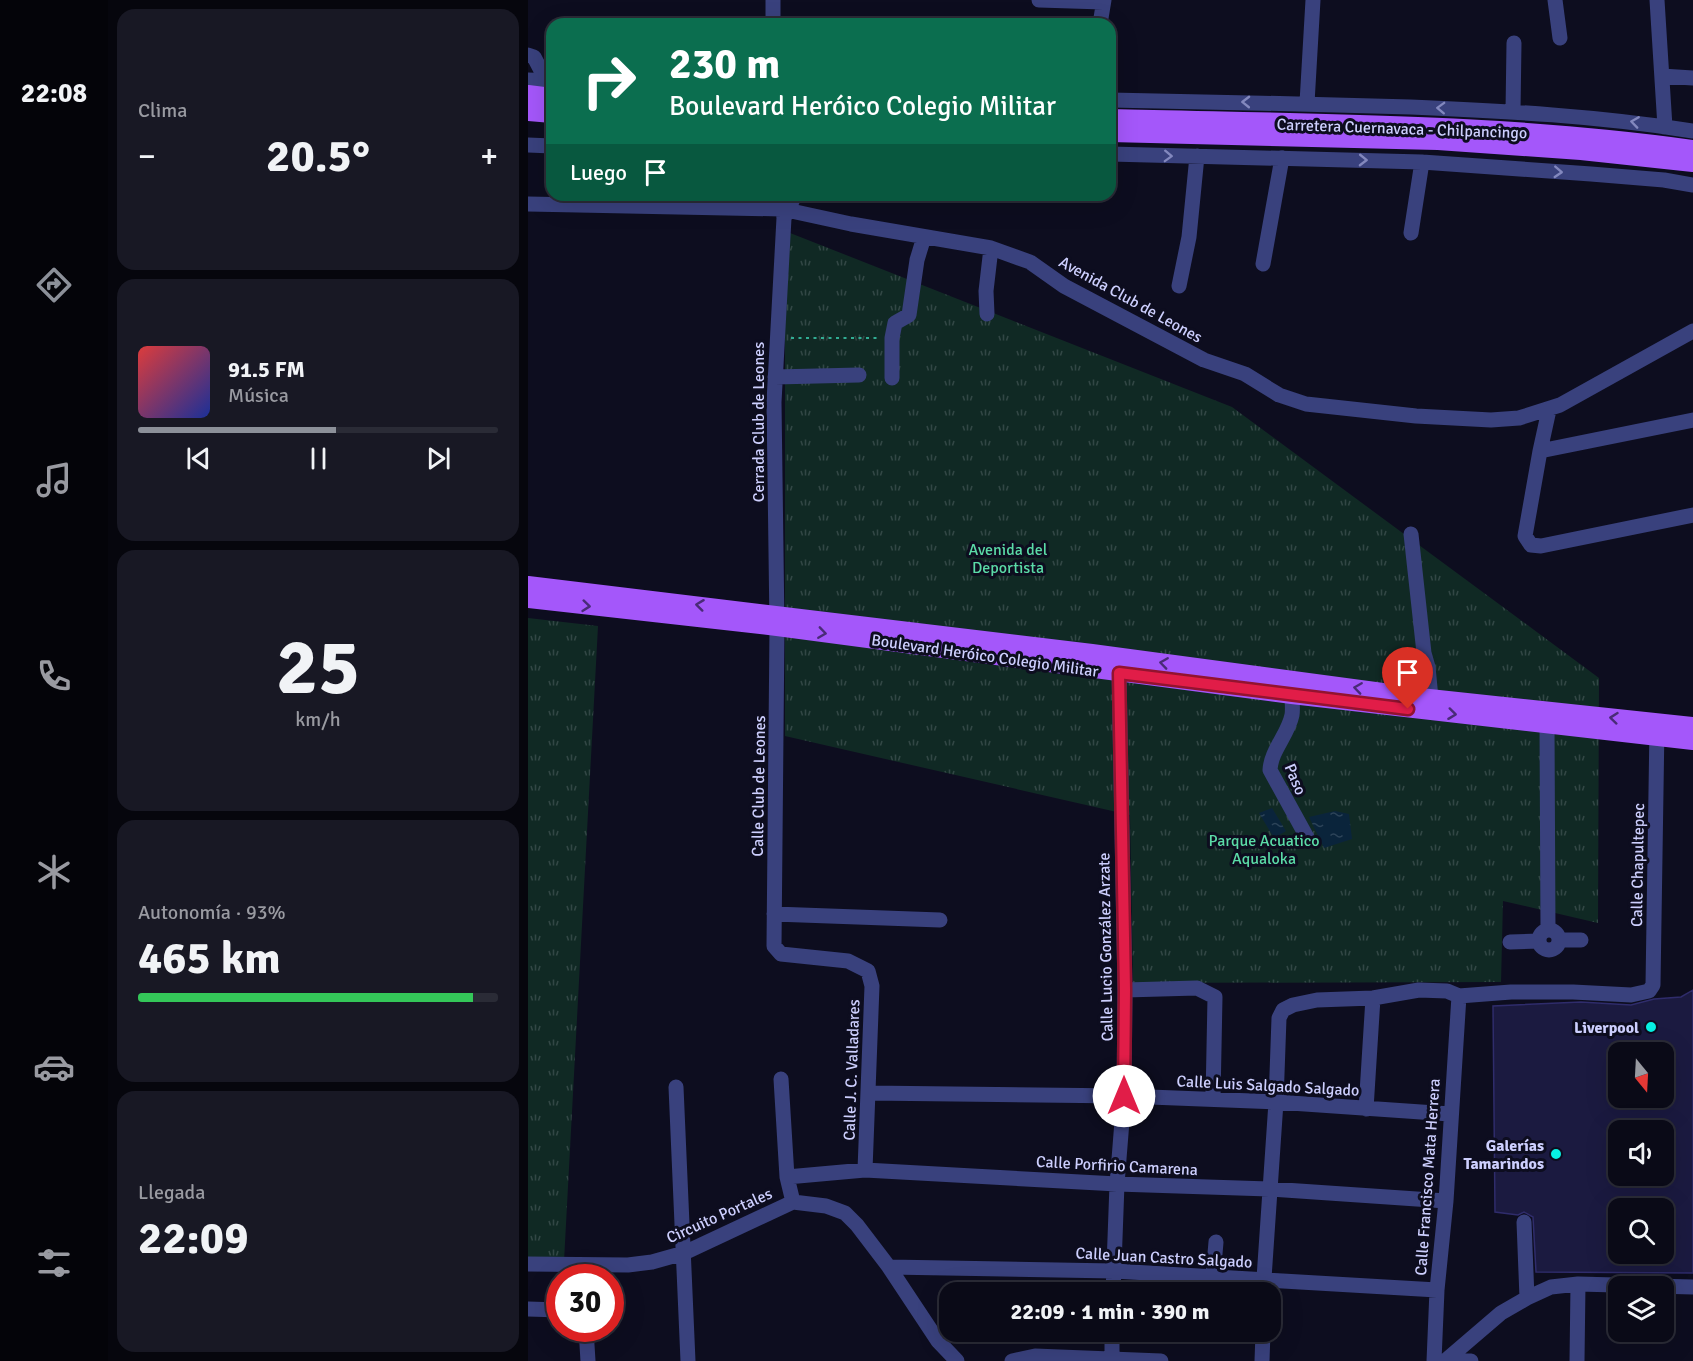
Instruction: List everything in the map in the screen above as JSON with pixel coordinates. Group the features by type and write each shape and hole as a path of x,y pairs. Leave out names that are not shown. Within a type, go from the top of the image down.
{"main road":[{"path":"528,94 546,87"},
{"path":"528,112 546,114"},
{"name":"Carretera Cuernavaca - Chilpancingo","path":"1116,118 1445,127 1630,140 1693,149"},
{"name":"Carretera Cuernavaca - Chilpancingo","path":"1116,133 1438,141 1581,151 1693,163"},
{"name":"Boulevard Heróico Colegio Militar","path":"528,585 777,620 1119,673 1292,695 1547,725 1657,730 1693,726"},
{"name":"Boulevard Heróico Colegio Militar","path":"528,599 777,620 1426,697 1657,730 1693,741"}],"street":[{"path":"773,0 773,18"},
{"path":"1039,0 1104,1 1101,18"},
{"path":"1307,103 1312,0"},
{"path":"1555,0 1560,38"},
{"path":"1657,0 1665,127"},
{"path":"1513,111 1514,43"},
{"path":"528,55 534,57 546,79"},
{"path":"1662,76 1693,78"},
{"path":"528,80 546,85"},
{"path":"1116,100 1307,103 1513,111 1618,120 1693,131"},
{"path":"528,145 546,146"},
{"path":"1116,154 1422,162 1664,180 1693,186"},
{"path":"1179,286 1189,237 1197,156"},
{"path":"1263,264 1282,158"},
{"path":"1411,233 1422,162"},
{"name":"Avenida Club de Leones","path":"528,204 784,208 842,223 990,248 1030,262 1064,286 1204,360 1245,374 1279,395 1306,404 1416,416 1491,420 1519,418 1555,407 1693,331"},
{"name":"Cerrada Club de Leones","path":"777,620 775,377 784,208"},
{"path":"892,378 892,338 895,323 909,315 917,260 924,237"},
{"path":"987,314 986,291 990,248"},
{"path":"775,377 859,375"},
{"path":"1555,407 1525,536 1531,545 1541,546 1693,515"},
{"path":"1544,450 1693,420"},
{"path":"1411,534 1424,652 1428,667 1426,697"},
{"name":"Calle Club de Leones","path":"777,620 774,946 781,954 848,961 868,971"},
{"name":"Calle Lucio González Arzate","path":"1113,1282 1117,1184 1124,1096 1125,990 1119,673"},
{"name":"Paso","path":"1292,695 1292,716 1283,739 1273,755 1270,770 1309,841"},
{"path":"1547,725 1549,937"},
{"name":"Calle Chapultepec","path":"1458,996 1542,992 1631,995 1649,991 1653,985 1657,730"},
{"path":"774,914 940,920"},
{"path":"1510,942 1549,937 1581,940"},
{"name":"Calle J. C. Valladares","path":"865,1170 872,986 868,971"},
{"path":"1125,990 1197,988 1215,997 1213,1099"},
{"path":"1264,1282 1279,1018 1283,1010 1293,1005 1317,1000 1373,998 1419,990 1447,991 1458,996"},
{"name":"Calle Francisco Mata Herrera","path":"1442,1361 1437,1290 1446,1201 1458,996"},
{"path":"1366,1109 1373,998"},
{"path":"781,1079 787,1177 793,1202"},
{"path":"676,1087 688,1361"},
{"name":"Calle Luis Salgado Salgado","path":"868,1093 1213,1099 1450,1114"},
{"name":"Calle Porfirio Camarena","path":"787,1177 865,1170 1117,1184 1269,1189 1446,1201"},
{"name":"Circuito Portales","path":"528,1264 628,1266 652,1262 684,1253 793,1202 826,1206 845,1213 857,1225 889,1267 938,1341 957,1361"},
{"path":"1524,1222 1527,1298"},
{"path":"1213,1277 1216,1242"},
{"name":"Calle Juan Castro Salgado","path":"889,1267 1114,1270 1213,1277 1238,1282"},
{"path":"1577,1361 1578,1284"},
{"path":"1442,1361 1501,1312 1551,1287 1578,1284 1693,1287"},
{"name":"Calle Juan Castro Salgado","path":"1281,1287 1437,1290"},
{"path":"528,1309 546,1310"},
{"path":"587,1342 588,1361"},
{"path":"1112,1342 1112,1360"},
{"path":"1262,1361 1263,1342"},
{"path":"1012,1361 1035,1356 1161,1361"},
{"path":"1442,1361 1471,1361"}],"path":[{"path":"776,338 892,338"}],"green space":[{"name":"Avenida del Deportista","path":"785,231 1232,407 1599,678 1598,923 1503,901 1501,982 1133,983 1130,815 785,736"},
{"path":"528,618 598,626 564,1261 528,1259"}],"water":[{"path":"1272,808 1286,831 1274,838 1259,813"},
{"path":"1335,811 1349,814 1352,839 1324,848 1309,817"}],"building":[{"name":"Galerías Tamarindos","path":"1693,990 1693,1273 1536,1272 1533,1217 1524,1212 1518,1215 1495,1212 1493,1006 1581,1002 1631,1005 1654,999 1681,997"}],"place":[{"name":"Liverpool","path":"1651,1027"},
{"name":"Galerías Tamarindos","path":"1556,1154"}],"route":[{"path":"1124,1096 1125,990 1119,673 1408,709"}],"park label":[{"name":"Parque Acuatico Aqualoka","path":"1264,849"}]}
